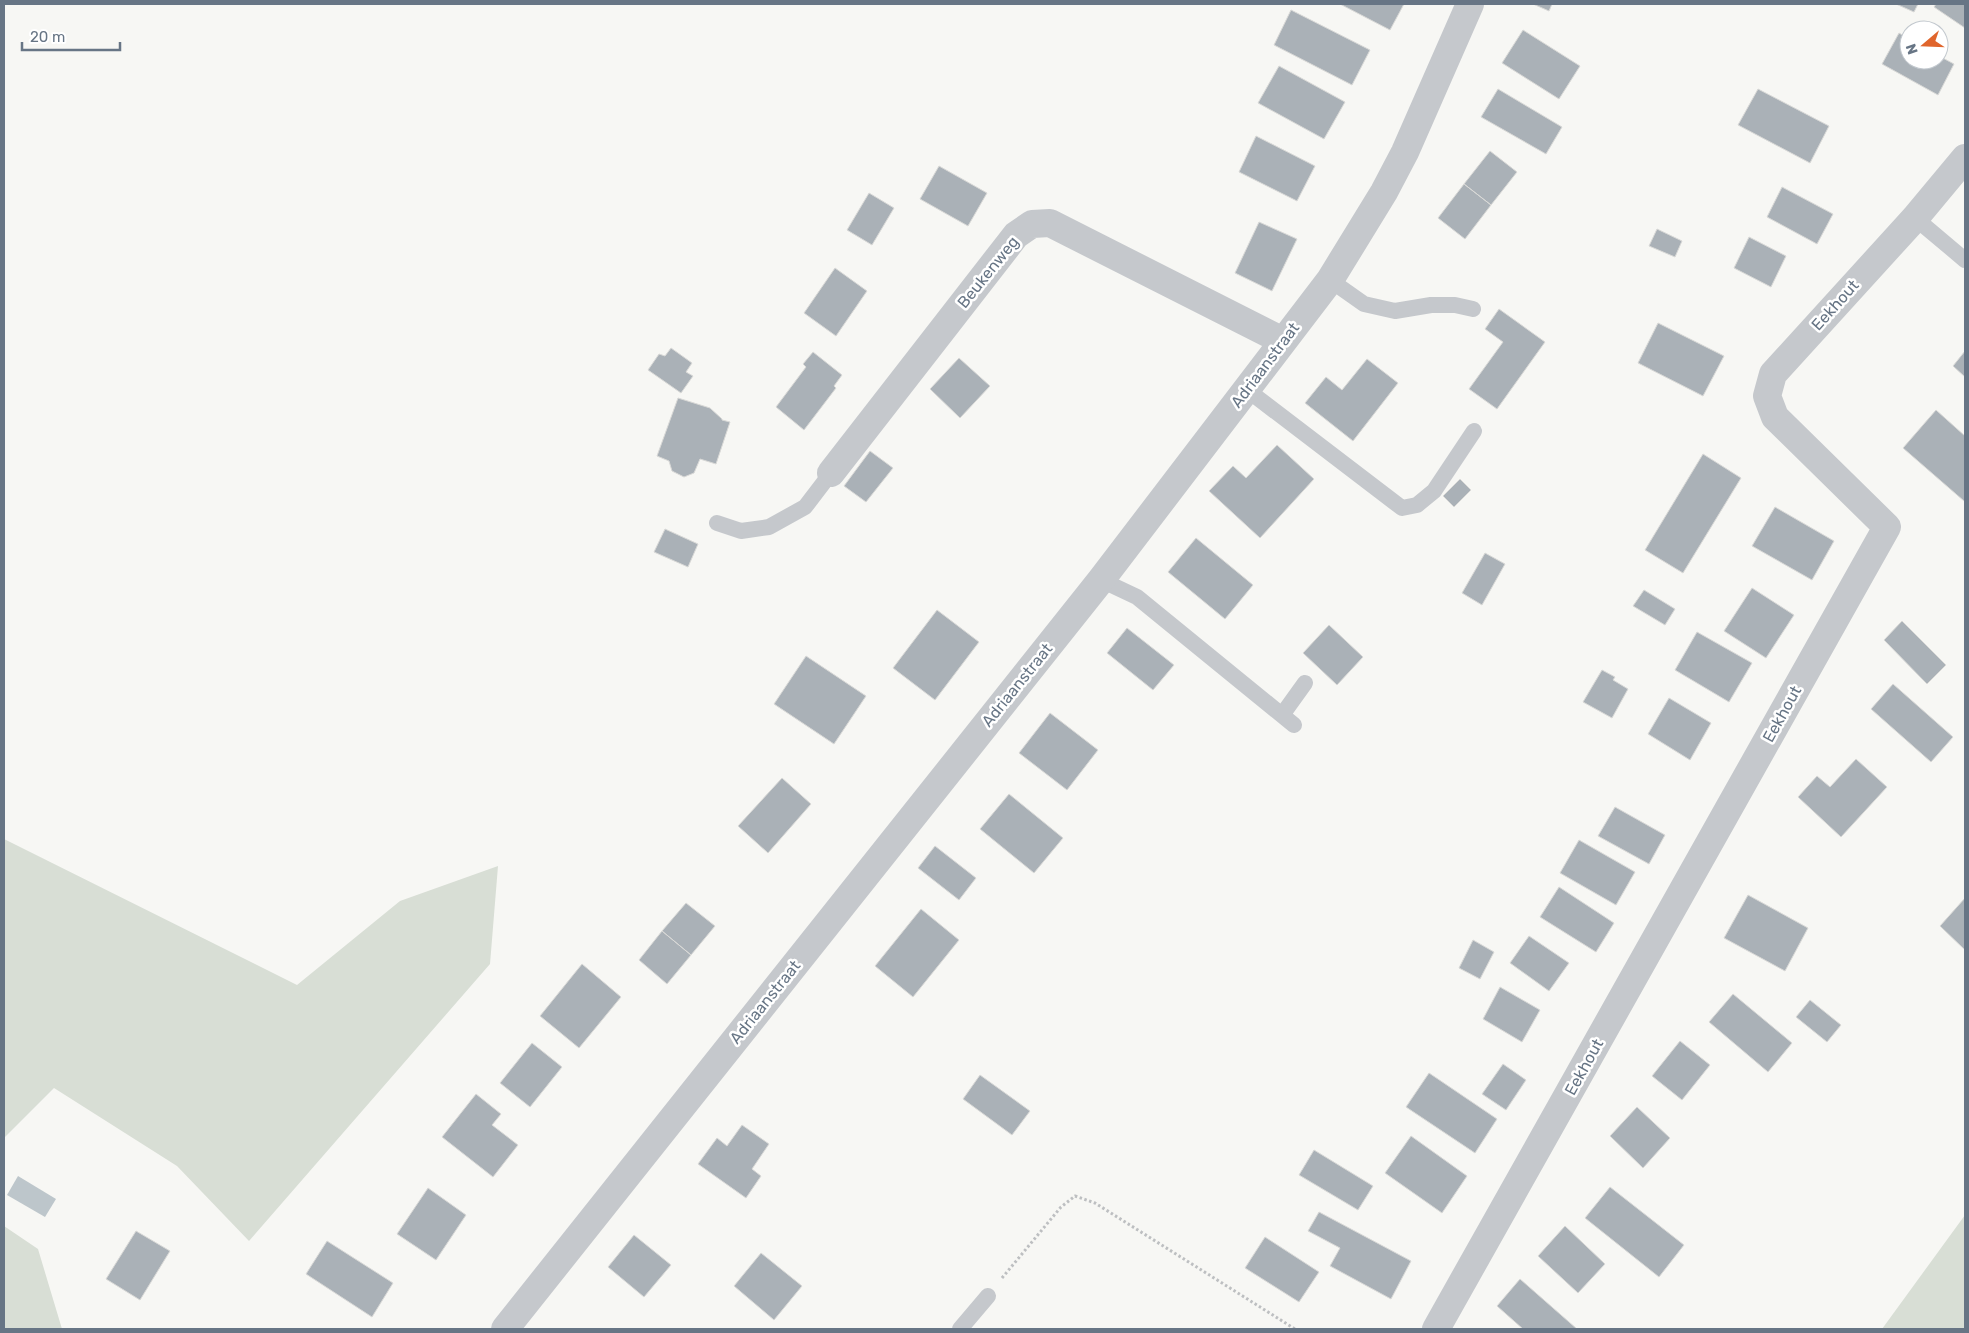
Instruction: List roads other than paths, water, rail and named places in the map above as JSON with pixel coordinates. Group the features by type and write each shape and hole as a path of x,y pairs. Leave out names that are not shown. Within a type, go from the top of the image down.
{"street":[{"name":"Adriaanstraat","path":"505,1329 1101,580 1330,280 1384,192 1405,152 1470,4"},
{"name":"Eekhout","path":"1436,1329 1887,527 1775,417 1767,396 1773,374 1915,218 1965,158"},
{"name":"Beukenweg","path":"831,473 1016,235 1032,224 1050,223 1283,341"}],"lane":[{"path":"1915,218 1965,260"},
{"path":"1330,280 1364,304 1395,311 1455,305 1473,309"},
{"path":"1246,389 1402,508 1417,505 1434,491 1474,431"},
{"path":"717,523 741,532 769,527 805,507 831,473"},
{"path":"1101,580 1138,597 1288,720 1305,684"},
{"path":"960,1329 988,1296"}]}
